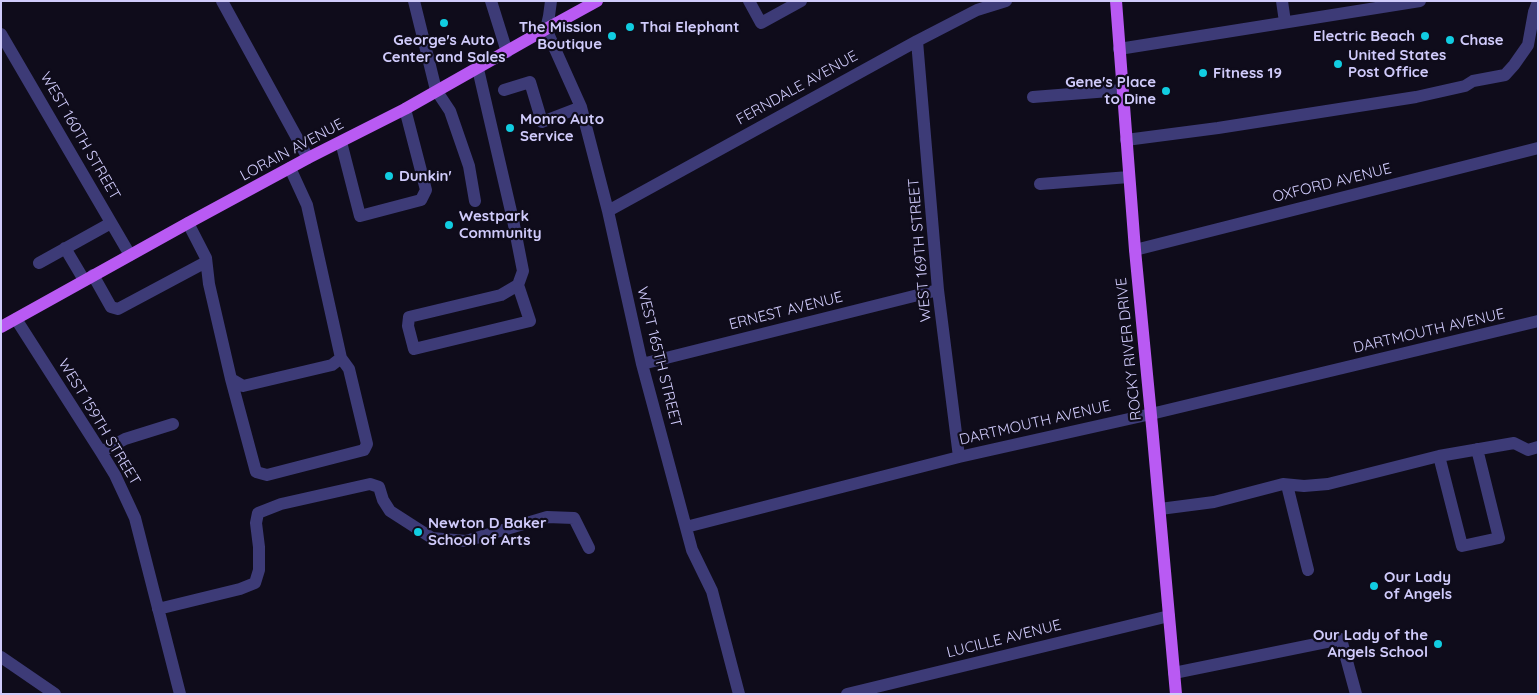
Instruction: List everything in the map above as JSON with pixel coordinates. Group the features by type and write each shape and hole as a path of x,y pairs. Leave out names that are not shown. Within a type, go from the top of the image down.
{"main road":[{"name":"LORAIN AVENUE","path":"1,327 308,158 405,109 597,1"},
{"name":"ROCKY RIVER DRIVE","path":"1116,1 1135,250 1176,694"}],"street":[{"path":"222,1 308,158"},
{"path":"414,1 436,90 450,111 468,166 475,201"},
{"path":"491,1 507,52"},
{"path":"546,29 550,16 550,1"},
{"path":"749,1 761,23 801,1"},
{"name":"FERNDALE AVENUE","path":"608,211 917,40 977,10 1006,1"},
{"path":"1282,1 1285,22"},
{"path":"1119,49 1420,1"},
{"path":"1126,140 1218,128 1416,97 1465,86 1473,81 1505,75 1528,45 1534,12 1538,2"},
{"name":"WEST 165TH STREET","path":"546,29 581,107 608,211 642,364 692,550 712,590 739,694"},
{"name":"WEST 160TH STREET","path":"1,34 130,255"},
{"name":"WEST 169TH STREET","path":"917,40 938,290 959,457"},
{"path":"478,69 523,270 518,285 530,321 414,349 408,326 409,317 501,295 518,285"},
{"path":"504,90 530,82 542,122 581,107"},
{"path":"1033,97 1122,90"},
{"path":"341,142 360,216 421,200 426,190 405,109"},
{"name":"OXFORD AVENUE","path":"1135,250 1538,148"},
{"path":"188,223 206,258 209,284 231,379 256,472 267,476 364,450 367,444 348,369 341,358 307,205 290,168"},
{"path":"1040,184 1129,177"},
{"path":"39,263 111,223"},
{"path":"65,248 111,307 118,309 206,262"},
{"name":"ERNEST AVENUE","path":"642,364 938,290"},
{"name":"WEST 159TH STREET","path":"16,319 102,452 135,518 180,694"},
{"name":"DARTMOUTH AVENUE","path":"686,527 959,457 1151,414 1538,321"},
{"path":"231,379 243,386 332,365 341,358"},
{"path":"102,452 125,439 173,424"},
{"path":"1160,509 1214,502 1283,484 1304,486 1328,484 1439,456 1514,443 1528,450 1538,448"},
{"path":"1439,456 1462,546 1499,538 1478,449"},
{"path":"158,609 240,589 254,583 259,570 256,523 258,513 281,504 370,484 379,487 383,500 390,511 432,538 466,540 547,517 574,518 589,548"},
{"path":"1287,485 1308,570"},
{"name":"LUCILLE AVENUE","path":"847,694 1169,616"},
{"path":"1174,673 1341,639 1356,694"},
{"path":"1,657 54,694"}],"place":[{"name":"George's Auto Center and Sales","path":"444,23"},
{"name":"Thai Elephant","path":"630,27"},
{"name":"The Mission Boutique","path":"612,36"},
{"name":"Electric Beach","path":"1425,36"},
{"name":"Chase","path":"1450,40"},
{"name":"United States Post Office","path":"1338,64"},
{"name":"Fitness 19","path":"1203,73"},
{"name":"Gene's Place to Dine","path":"1166,91"},
{"name":"Monro Auto Service","path":"510,128"},
{"name":"Dunkin'","path":"389,176"},
{"name":"Westpark Community","path":"449,225"},
{"name":"Newton D Baker School of Arts","path":"418,532"},
{"name":"Our Lady of Angels","path":"1374,586"},
{"name":"Our Lady of the Angels School","path":"1438,644"}]}
